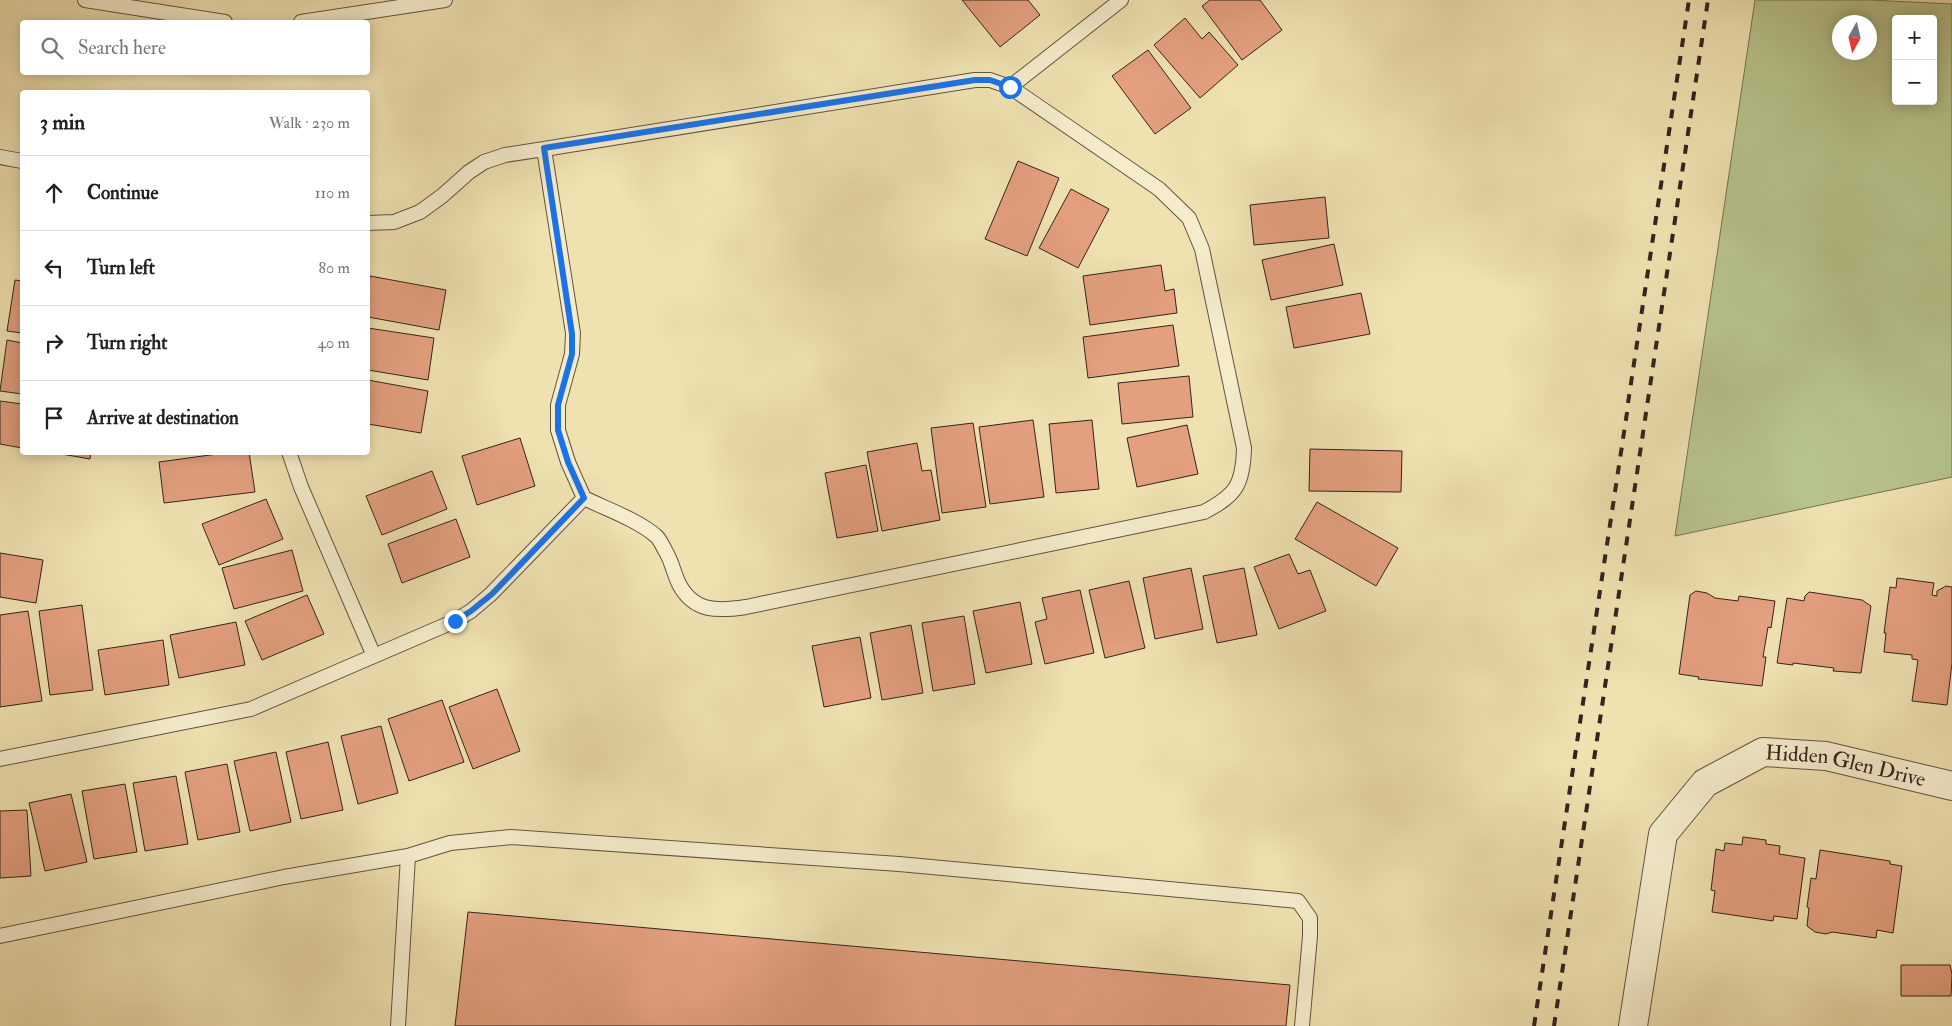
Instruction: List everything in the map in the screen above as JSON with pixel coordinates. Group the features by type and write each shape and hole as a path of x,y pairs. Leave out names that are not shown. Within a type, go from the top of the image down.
{"street":[{"name":"Hidden Glen Drive","path":"1633,1026 1663,834 1705,783 1763,752 1826,756 1952,786"}],"lane":[{"path":"84,0 212,20"},
{"path":"357,14 360,0"},
{"path":"315,20 445,0"},
{"path":"1010,87 1121,0"},
{"path":"370,223 394,222 420,212 484,162 505,155 544,148 975,80 990,80 1010,87 1159,189 1189,218 1202,249 1244,448 1243,472 1235,490 1222,502 1204,512 724,610 704,608 693,601 680,586 670,558 657,536 584,498 568,462 558,430 558,405 572,354 572,334 544,148"},
{"path":"0,157 20,162"},
{"path":"290,455 301,487 374,656"},
{"path":"0,760 251,709 455,621 492,594 584,498"},
{"path":"0,936 284,877 408,856 450,843 510,837 899,864 1298,901 1310,918 1302,1026"},
{"path":"398,1026 408,856"}],"green space":[{"path":"1755,0 1870,0 1952,4 1952,477 1675,536"}],"building":[{"path":"962,0 1028,0 1040,15 1000,47"},
{"path":"1210,0 1260,0 1282,30 1242,60 1202,6"},
{"path":"1185,18 1202,39 1209,32 1238,65 1200,98 1154,45"},
{"path":"1148,50 1191,108 1155,134 1112,76"},
{"path":"1018,161 1059,178 1027,256 985,239"},
{"path":"1071,189 1109,209 1078,268 1039,248"},
{"path":"1325,197 1329,238 1254,245 1250,205"},
{"path":"1334,244 1343,285 1271,300 1262,260"},
{"path":"1161,265 1165,291 1174,289 1177,313 1090,325 1083,276"},
{"path":"370,276 446,290 439,330 370,317"},
{"path":"15,280 20,281 20,333 7,331"},
{"path":"1361,293 1370,334 1294,348 1286,307"},
{"path":"1173,325 1179,366 1088,378 1083,337"},
{"path":"370,328 434,338 428,380 370,370"},
{"path":"7,340 20,343 20,394 0,391"},
{"path":"1189,376 1193,417 1122,424 1118,383"},
{"path":"370,380 428,391 421,433 370,424"},
{"path":"0,401 20,404 20,448 0,444"},
{"path":"1033,420 1044,497 990,504 979,427"},
{"path":"1092,420 1099,489 1056,493 1049,424"},
{"path":"973,423 986,507 942,513 931,428"},
{"path":"1187,425 1198,474 1137,487 1127,438"},
{"path":"520,438 535,486 477,505 462,456"},
{"path":"917,443 922,471 931,470 940,520 882,531 867,452"},
{"path":"1310,449 1402,451 1401,492 1309,491"},
{"path":"67,455 91,455 90,459"},
{"path":"210,455 249,455 255,492 164,503 159,462"},
{"path":"866,465 878,531 837,538 825,473"},
{"path":"432,471 447,509 382,535 366,496"},
{"path":"266,499 283,539 219,565 202,524"},
{"path":"1317,502 1398,548 1376,586 1295,539"},
{"path":"456,519 470,557 402,583 388,544"},
{"path":"292,550 303,591 234,609 222,568"},
{"path":"0,553 43,560 36,603 0,597"},
{"path":"1289,554 1298,574 1310,570 1326,611 1279,629 1254,567"},
{"path":"1191,568 1203,629 1155,639 1143,578"},
{"path":"1244,568 1257,635 1217,643 1203,576"},
{"path":"1897,578 1934,583 1932,595 1937,596 1937,591 1946,586 1952,587 1952,663 1947,705 1912,701 1918,660 1912,659 1912,655 1884,652 1886,633 1884,633 1890,587 1896,588"},
{"path":"1129,581 1145,648 1105,658 1089,590"},
{"path":"1080,590 1094,653 1045,664 1035,622 1047,619 1042,598"},
{"path":"1696,591 1707,593 1715,598 1738,601 1739,596 1775,601 1771,628 1768,627 1763,657 1766,657 1762,686 1698,679 1699,677 1679,674 1690,595"},
{"path":"1809,592 1862,600 1871,606 1861,673 1833,671 1834,668 1793,663 1793,665 1777,663 1787,598 1804,601 1805,596"},
{"path":"307,595 324,634 262,660 245,621"},
{"path":"1020,602 1032,664 986,673 973,611"},
{"path":"82,605 93,690 50,695 39,611"},
{"path":"28,611 42,701 0,707 0,615"},
{"path":"964,616 975,684 933,691 922,623"},
{"path":"236,622 245,665 179,678 170,635"},
{"path":"911,625 923,693 882,700 870,633"},
{"path":"860,637 871,698 824,707 812,646"},
{"path":"163,640 169,685 105,695 98,650"},
{"path":"497,689 520,751 473,769 449,707"},
{"path":"442,700 464,762 409,781 388,719"},
{"path":"381,726 398,793 358,804 341,736"},
{"path":"328,742 343,810 301,819 286,752"},
{"path":"276,752 291,822 250,831 234,761"},
{"path":"227,764 240,832 198,840 185,772"},
{"path":"176,776 188,844 145,851 133,783"},
{"path":"125,784 137,852 94,859 82,791"},
{"path":"71,794 87,862 45,871 29,803"},
{"path":"27,810 31,876 0,878 0,811"},
{"path":"1743,837 1766,840 1766,844 1780,846 1779,854 1805,858 1797,919 1774,916 1773,921 1712,912 1715,891 1711,890 1716,849 1724,851 1725,843 1742,845"},
{"path":"1820,850 1890,861 1890,864 1902,866 1893,933 1877,930 1876,938 1832,932 1826,934 1815,932 1807,926 1809,908 1807,907 1811,878 1816,879"},
{"path":"468,912 1290,985 1286,1026 455,1026"},
{"path":"1901,965 1950,965 1952,974 1951,996 1901,996"}],"railway":[{"path":"1628,403 1689,0"},
{"path":"1554,1026 1708,0"},
{"path":"1534,1026 1628,406"}],"route":[{"path":"455,621 492,594 584,498 568,462 558,430 558,405 572,354 572,334 544,148 975,80 990,80 1010,87"}]}
